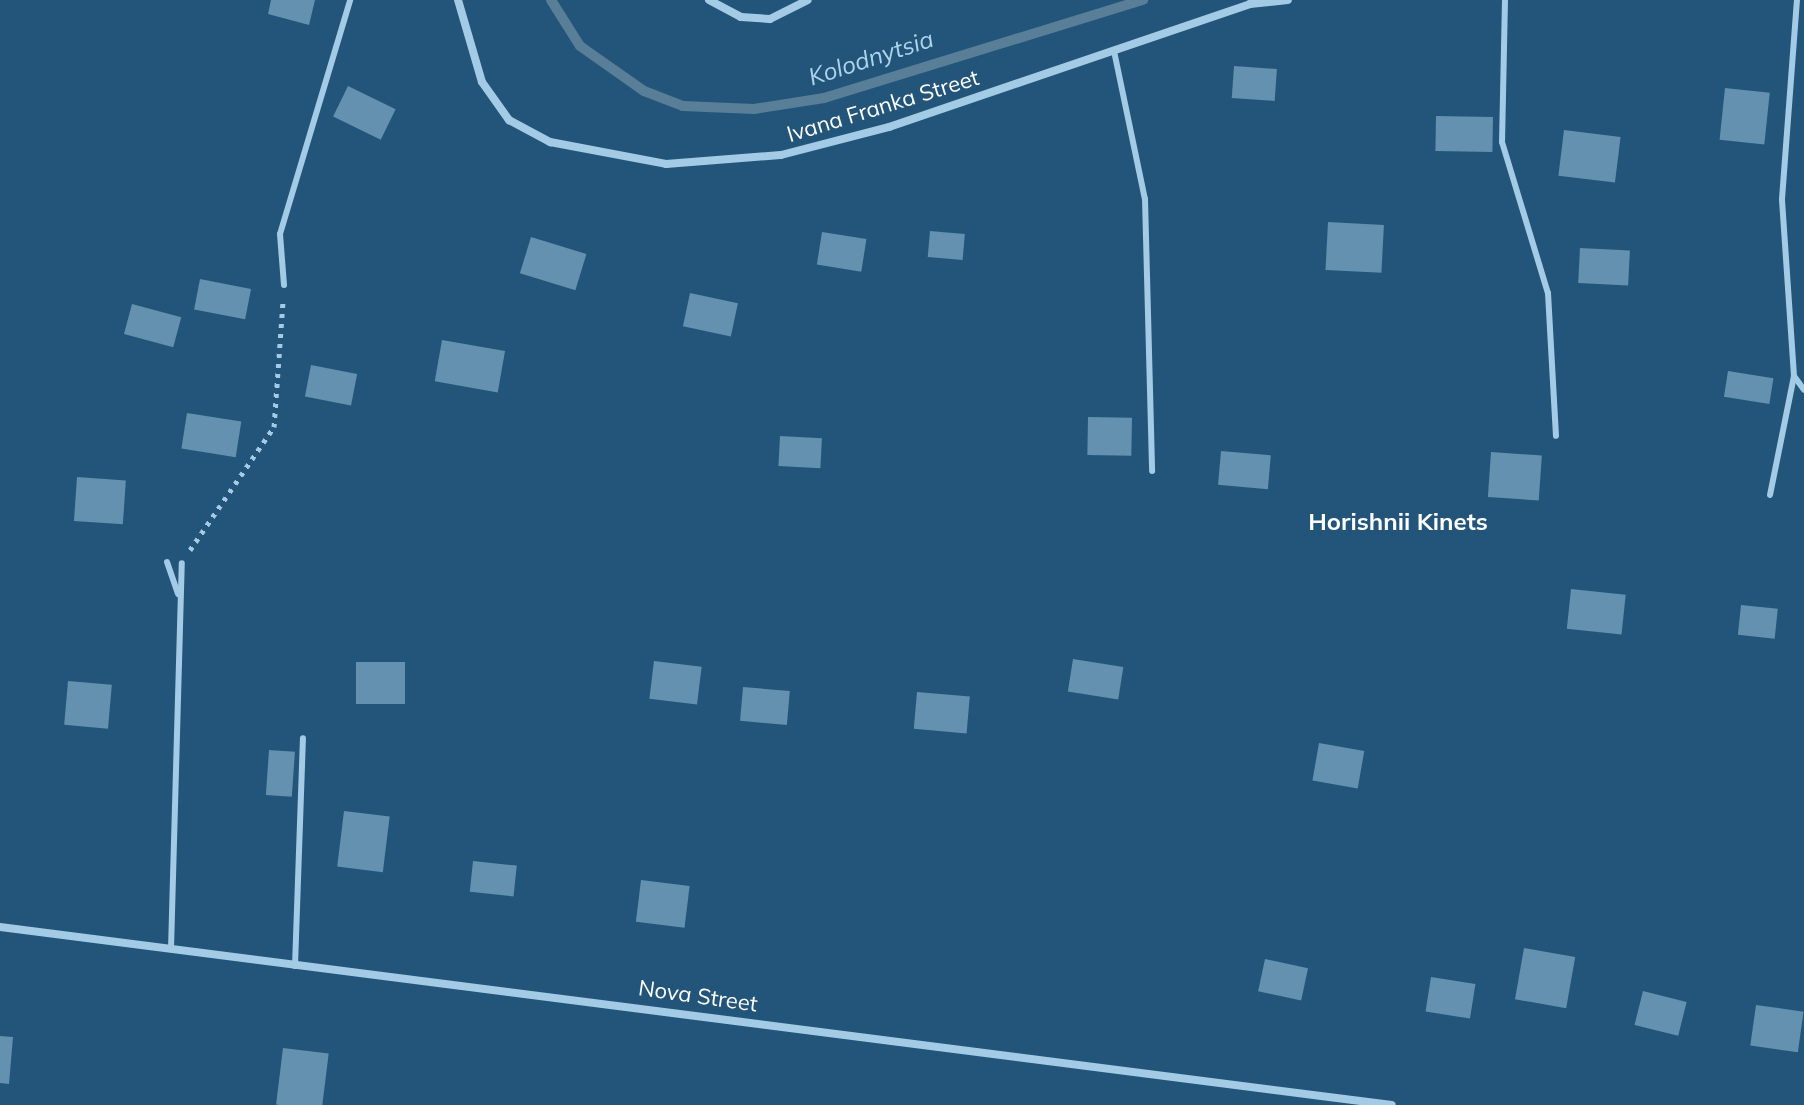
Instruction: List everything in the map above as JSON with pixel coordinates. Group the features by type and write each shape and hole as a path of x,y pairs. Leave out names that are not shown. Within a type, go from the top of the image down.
{"street":[{"name":"Ivana Franka Street","path":"458,0 482,82 509,120 550,142 666,164 781,155 1114,51 1250,4 1288,0"},
{"path":"709,0 741,17 770,19 808,0"},
{"name":"Nova Street","path":"0,927 1392,1105"}],"lane":[{"path":"284,285 280,234 350,0"},
{"path":"1505,0 1502,142 1548,293 1556,436"},
{"path":"1770,495 1794,376 1782,199 1797,0"},
{"path":"1114,51 1145,199 1152,471"},
{"path":"1794,376 1804,390"},
{"path":"167,562 179,598"},
{"path":"171,949 182,563"},
{"path":"295,966 303,738"}],"path":[{"path":"182,563 274,427 284,285"}],"building":[{"path":"271,0 315,0 309,25 268,14"},
{"path":"1234,66 1277,69 1275,101 1232,98"},
{"path":"348,86 396,109 381,140 333,117"},
{"path":"1725,88 1770,93 1764,144 1720,140"},
{"path":"1436,116 1493,117 1492,152 1435,151"},
{"path":"1564,130 1621,137 1615,183 1558,176"},
{"path":"1328,222 1384,225 1381,273 1325,270"},
{"path":"930,231 965,234 963,260 928,257"},
{"path":"822,232 866,239 861,272 817,265"},
{"path":"531,237 586,254 575,290 520,273"},
{"path":"1580,248 1630,251 1628,286 1578,283"},
{"path":"200,279 251,289 245,319 194,309"},
{"path":"690,293 738,303 731,336 683,326"},
{"path":"132,304 181,317 173,347 124,334"},
{"path":"442,340 505,351 498,392 435,381"},
{"path":"311,365 357,374 351,405 305,396"},
{"path":"1728,371 1773,378 1769,404 1724,397"},
{"path":"187,413 241,422 236,457 181,449"},
{"path":"1088,417 1132,418 1131,456 1087,455"},
{"path":"780,436 822,438 820,468 778,466"},
{"path":"1221,451 1271,455 1268,489 1218,485"},
{"path":"1491,452 1542,456 1539,500 1488,497"},
{"path":"77,477 126,480 123,524 74,521"},
{"path":"1571,589 1626,595 1622,635 1567,629"},
{"path":"1741,605 1778,609 1775,639 1738,635"},
{"path":"1073,659 1123,667 1118,700 1068,692"},
{"path":"654,661 702,667 697,705 649,699"},
{"path":"356,662 405,662 405,704 356,704"},
{"path":"68,681 112,685 108,729 64,725"},
{"path":"743,687 790,691 787,725 740,721"},
{"path":"917,692 970,697 967,733 914,729"},
{"path":"1319,743 1364,751 1358,788 1312,780"},
{"path":"269,750 295,752 292,797 266,795"},
{"path":"344,811 390,817 383,872 337,867"},
{"path":"473,861 517,866 514,896 470,892"},
{"path":"641,880 690,886 685,928 636,922"},
{"path":"1524,948 1575,957 1566,1008 1515,999"},
{"path":"1265,959 1308,968 1301,1000 1258,991"},
{"path":"1431,977 1475,984 1470,1019 1426,1012"},
{"path":"1643,991 1687,1002 1678,1036 1635,1025"},
{"path":"1756,1005 1804,1012 1798,1052 1750,1046"},
{"path":"0,1036 13,1037 9,1084 0,1083"},
{"path":"283,1048 329,1054 322,1105 276,1105"}],"waterway":[{"name":"Kolodnytsia","path":"551,0 580,46 644,91 683,106 754,109 824,98 1143,0"}],"district":[{"name":"Horishnii Kinets","path":"1398,522"}]}
